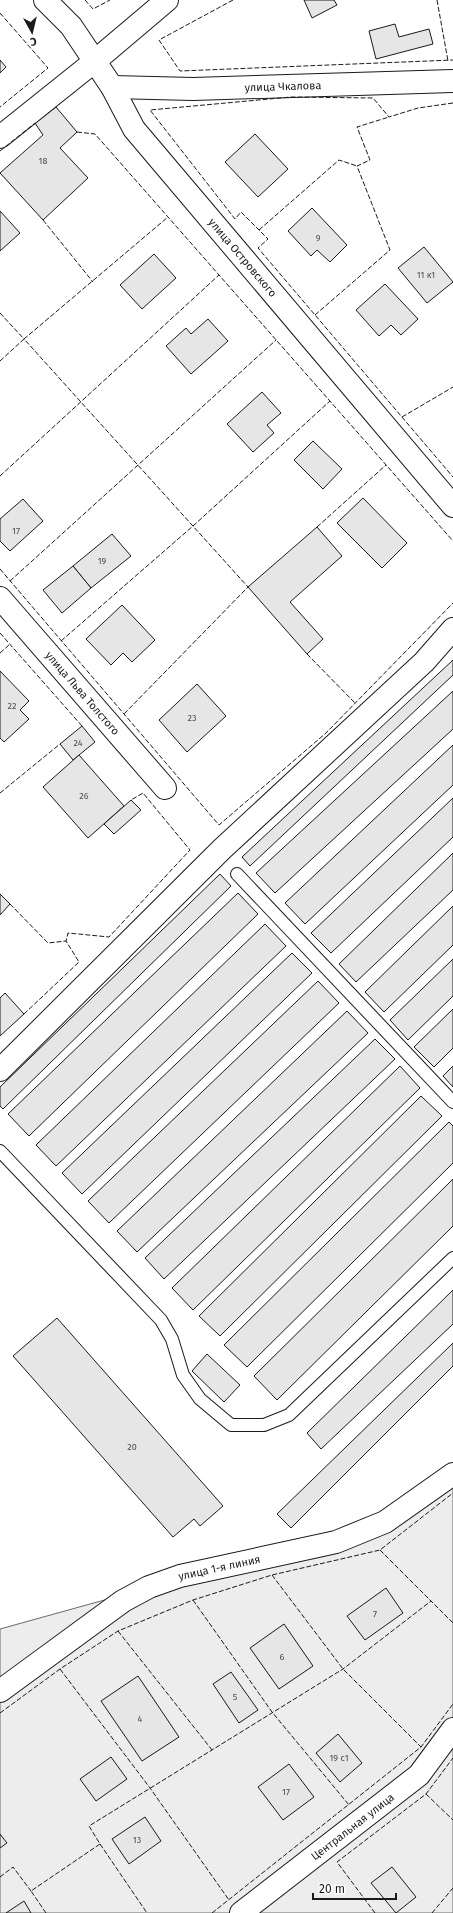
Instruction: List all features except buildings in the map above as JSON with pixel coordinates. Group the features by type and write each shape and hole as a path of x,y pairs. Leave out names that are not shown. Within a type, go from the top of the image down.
{"street":[{"name":"улица Островского","path":"45,0 71,26 112,87 134,129 453,506"},
{"path":"0,137 95,61 167,0"},
{"name":"улица Чкалова","path":"112,87 193,89 453,81"},
{"name":"улица Льва Толстого","path":"0,598 165,788"},
{"path":"0,1070 222,849 424,662 453,629"},
{"name":"улица 1-я линия","path":"0,1691 123,1601 149,1587 180,1576 336,1542 384,1522 453,1474"},
{"name":"Центральная улица","path":"241,1913 419,1775 453,1729"}],"lane":[{"path":"237,874 453,1102"},
{"path":"0,1151 161,1320 172,1339 183,1375 200,1399 231,1425 264,1425 289,1415 453,1258"}],"shaded area":[{"path":"453,1464 453,1913 0,1913 0,1629 400,1518"}],"fence":[{"path":"85,0 93,9 110,0"},
{"path":"233,0 159,40 180,71 453,60"},
{"path":"437,0 448,61"},
{"path":"0,13 48,68 0,107"},
{"path":"453,103 418,108 389,117 373,98 291,97 150,110 235,219 241,212 268,239 258,248 453,477"},
{"path":"315,315 390,250 357,166 370,160 357,127 389,117"},
{"path":"0,151 35,123"},
{"path":"77,132 95,134 453,541"},
{"path":"259,230 339,160 357,166"},
{"path":"0,313 24,339 168,217"},
{"path":"43,220 93,282"},
{"path":"0,476 219,275"},
{"path":"0,361 24,339 248,587 124,714"},
{"path":"10,581 276,340"},
{"path":"402,417 453,387"},
{"path":"61,641 193,526 330,401"},
{"path":"317,527 386,465"},
{"path":"0,569 219,825 326,733 453,603"},
{"path":"0,633 82,726"},
{"path":"0,653 10,644"},
{"path":"307,654 355,703"},
{"path":"0,793 60,744"},
{"path":"24,1014 79,962 66,941 68,933 109,937 190,850 143,793 131,800"},
{"path":"10,904 48,943 66,941"},
{"path":"0,1713 60,1669 118,1631 193,1600 272,1575 380,1550 453,1493"},
{"path":"380,1550 453,1623"},
{"path":"272,1575 343,1669 421,1747"},
{"path":"193,1600 272,1712 349,1805"},
{"path":"46,1913 31,1891 100,1844 89,1826 343,1669 431,1601"},
{"path":"118,1631 212,1750"},
{"path":"60,1669 150,1788 229,1900"},
{"path":"212,1913 421,1747 453,1704"},
{"path":"375,1913 337,1862 426,1794 453,1758"},
{"path":"426,1794 453,1820"},
{"path":"100,1844 147,1913"},
{"path":"0,1877 13,1867 31,1891"},
{"path":"432,1913 453,1888"}]}
